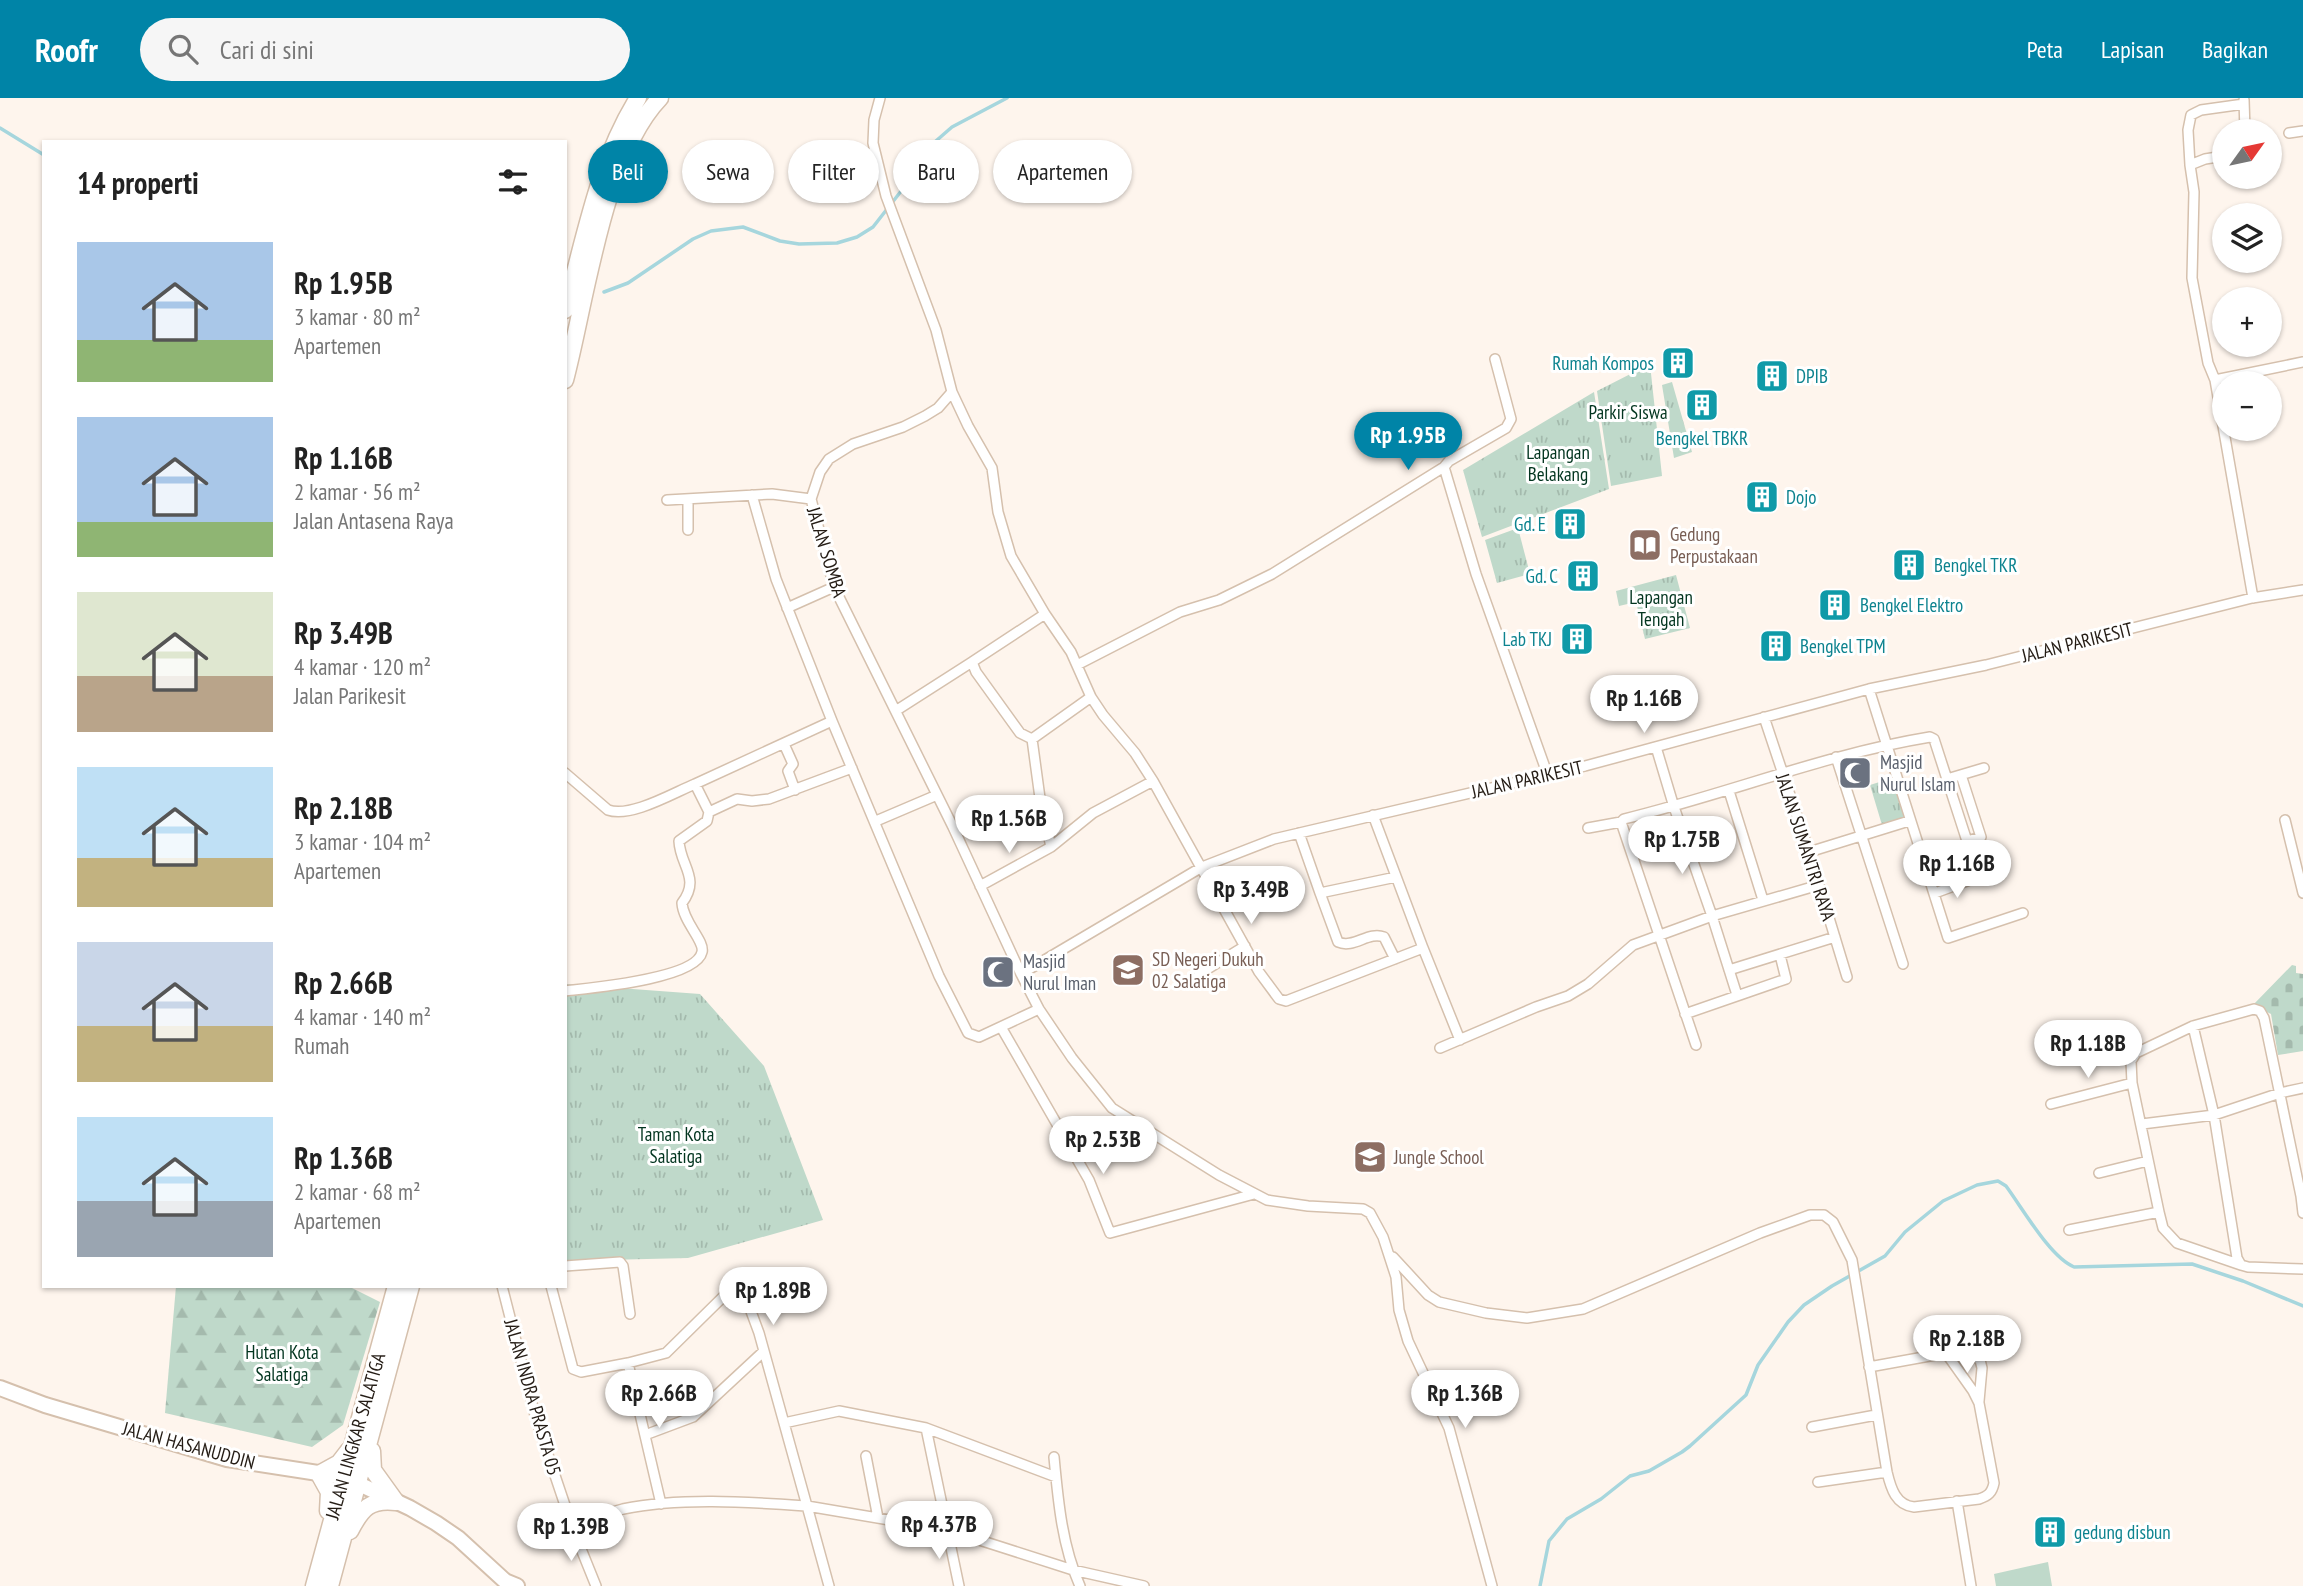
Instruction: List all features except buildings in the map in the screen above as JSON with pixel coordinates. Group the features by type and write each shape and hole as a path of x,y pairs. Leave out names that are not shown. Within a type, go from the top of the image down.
{"highway":[{"path":"567,302 599,181 622,122 638,98"},
{"path":"567,371 598,237 614,184 624,155 660,98"},
{"name":"JALAN LINGKAR SALATIGA","path":"330,1586 339,1553 357,1429 395,1288"},
{"name":"JALAN LINGKAR SALATIGA","path":"314,1586 322,1558 374,1424 410,1288"},
{"path":"374,1424 371,1457 373,1471 396,1502"},
{"path":"322,1558 330,1497 328,1487 319,1474 344,1459 357,1429"},
{"path":"339,1553 357,1517 365,1508 378,1501 396,1502"}],"main road":[{"name":"JALAN HASANUDDIN","path":"0,1388 45,1405 227,1459 351,1481 410,1507 458,1538 509,1584"}],"street":[{"path":"880,98 874,120 873,143 886,196 936,330 951,392 992,468 998,512 1011,556 1077,665 1091,697 1109,724 1135,753 1153,781 1259,972 1279,999 1286,1001 1423,948"},
{"path":"2212,373 2192,278 2194,192 2188,130 2191,115 2201,110 2244,101 2245,119"},
{"path":"2289,133 2303,131"},
{"path":"2190,165 2212,159"},
{"path":"1077,665 1180,612 1219,600 1272,574 1444,467 1449,461 1506,428 1511,419 1495,359"},
{"path":"2259,371 2303,362"},
{"name":"JALAN SOMBA","path":"951,392 938,408 925,416 904,427 853,444 829,459 820,472 811,499 834,587 897,710 1021,974 1039,1009 1108,1105 1254,1194 1274,1203 1363,1209 1370,1213 1377,1223 1389,1254"},
{"path":"2226,441 2253,598"},
{"path":"1444,467 1476,574 1547,773"},
{"path":"667,500 772,494 811,499"},
{"path":"752,495 772,567 832,721 939,976 968,1033 979,1037 1039,1009"},
{"path":"688,500 688,530"},
{"path":"787,608 834,587"},
{"name":"JALAN PARIKESIT","path":"1021,974 1202,867 1274,839 1656,747 1868,689 1986,665 2253,598 2303,590"},
{"path":"897,710 1045,614"},
{"path":"972,662 976,672 1020,733 1032,739"},
{"path":"1868,689 1948,938 2023,913"},
{"path":"1032,739 1091,697"},
{"name":"JALAN SUMANTRI RAYA","path":"1764,717 1810,852 1847,977"},
{"path":"567,775 608,810 615,812 638,808 832,721"},
{"path":"1588,828 1674,807 1836,757 1930,737 1935,742 1977,872 1970,880 1935,893"},
{"path":"1032,739 1040,798 1051,847"},
{"path":"784,744 793,764 788,771 795,790"},
{"path":"1656,747 1737,995"},
{"path":"1836,757 1903,964"},
{"path":"709,812 737,799 761,801 852,768"},
{"path":"1947,779 1984,768"},
{"path":"1961,775 1981,837 1967,841"},
{"path":"980,886 1051,847 1093,813 1153,781"},
{"path":"567,991 646,980 670,974 699,958 702,946 684,916 682,903 691,884 678,844 707,821 709,812 695,784"},
{"path":"1729,791 1763,900"},
{"path":"876,821 937,795"},
{"path":"1374,815 1460,1040"},
{"path":"2285,820 2303,893"},
{"path":"1810,852 1909,821"},
{"path":"1621,822 1696,1045"},
{"path":"1299,833 1338,942 1347,945 1378,935 1384,937 1395,958"},
{"path":"1320,893 1396,877"},
{"path":"1440,1048 1568,996 1588,984 1633,945 1712,916 1819,885"},
{"path":"1729,971 1835,937"},
{"path":"1190,984 1201,973 1245,946"},
{"path":"1685,1014 1787,979 1780,955"},
{"path":"2303,1213 2280,1093 2260,1011 2253,1009 2193,1026 2136,1053 2131,1061 2132,1083 2163,1228 2177,1243 2241,1265 2303,1269"},
{"path":"2193,1026 2214,1115 2234,1246 2241,1265"},
{"path":"1000,1027 1089,1180 1110,1233 1254,1194"},
{"path":"2051,1104 2132,1083"},
{"path":"2142,1124 2214,1115 2303,1088"},
{"path":"2099,1173 2148,1161"},
{"path":"2069,1230 2158,1212"},
{"path":"1389,1254 1428,1295 1439,1302 1486,1313 1527,1318 1583,1308 1760,1233 1810,1215 1824,1215 1833,1222 1852,1260 1876,1415 1894,1494 1906,1506 1914,1507 1979,1499 1993,1491 1994,1483 1979,1403 1982,1368 1980,1360 1967,1352 1946,1353 1869,1367"},
{"path":"1389,1254 1397,1280 1399,1310 1414,1358 1449,1428 1492,1586"},
{"path":"567,1266 620,1262 623,1265 630,1314"},
{"path":"552,1288 573,1369 581,1372 666,1353 732,1288 742,1287 764,1351 829,1586"},
{"name":"JALAN INDRA PRASTA 05","path":"503,1288 536,1419 573,1529 596,1586"},
{"path":"645,1435 693,1417 764,1351"},
{"path":"1946,1353 1979,1403"},
{"path":"628,1363 661,1504"},
{"path":"784,1423 839,1411 926,1428 1056,1478"},
{"path":"1812,1427 1876,1415"},
{"path":"926,1428 959,1586"},
{"path":"866,1457 877,1518"},
{"path":"1054,1457 1058,1505 1073,1570 1080,1586"},
{"path":"1818,1482 1887,1472"},
{"path":"1957,1501 1971,1586"},
{"path":"573,1529 621,1510 661,1504 748,1502 807,1506 948,1530 1073,1570 1143,1586"}],"green space":[{"name":"Parkir Siswa","path":"1650,364 1662,476 1611,486 1597,391"},
{"name":"Parkir Siswa","path":"1672,382 1692,452 1674,458 1662,385"},
{"name":"Lapangan Belakang","path":"1594,392 1609,489 1482,537 1463,470"},
{"path":"1518,528 1530,574 1497,583 1485,540"},
{"name":"Lapangan Tengah","path":"1676,575 1690,628 1645,639 1636,602 1619,606 1616,591"},
{"path":"1892,778 1905,818 1882,825 1870,785"},
{"path":"2292,965 2296,966 2296,973 2303,974 2303,1051 2278,1055 2271,1014 2253,1005"},
{"name":"Taman Kota Salatiga","path":"567,984 700,994 764,1066 823,1220 688,1258 567,1261"},
{"name":"Hutan Kota Salatiga","path":"176,1288 352,1288 380,1302 343,1425 312,1447 165,1413"},
{"path":"2048,1562 2052,1586 1996,1586 1994,1574"}],"waterway":[{"path":"604,292 628,283 693,239 711,231 743,227 780,241 799,244 837,243 857,237 873,227 909,181 921,154 952,127 1007,98"},
{"path":"0,128 42,154"},
{"path":"1540,1586 1549,1541 1567,1519 1601,1499 1630,1476 1649,1471 1690,1446 1746,1395 1758,1365 1788,1322 1804,1305 1885,1256 1905,1232 1943,1201 1977,1185 1998,1181 2006,1186 2046,1243 2074,1267 2192,1264 2243,1281 2303,1306"}],"place":[{"name":"Rumah Kompos","path":"1678,363"},
{"name":"DPIB","path":"1772,376"},
{"name":"Bengkel TBKR","path":"1702,405"},
{"name":"Dojo","path":"1762,497"},
{"name":"Gd. E","path":"1570,524"},
{"name":"Gedung Perpustakaan","path":"1645,545"},
{"name":"Bengkel TKR","path":"1909,565"},
{"name":"Gd. C","path":"1583,576"},
{"name":"Bengkel Elektro","path":"1835,605"},
{"name":"Lab TKJ","path":"1577,639"},
{"name":"Bengkel TPM","path":"1776,646"},
{"name":"Masjid Nurul Islam","path":"1855,773"},
{"name":"SD Negeri Dukuh 02 Salatiga","path":"1128,970"},
{"name":"Masjid Nurul Iman","path":"998,972"},
{"name":"Jungle School","path":"1370,1157"},
{"name":"gedung disbun","path":"2050,1532"}]}
